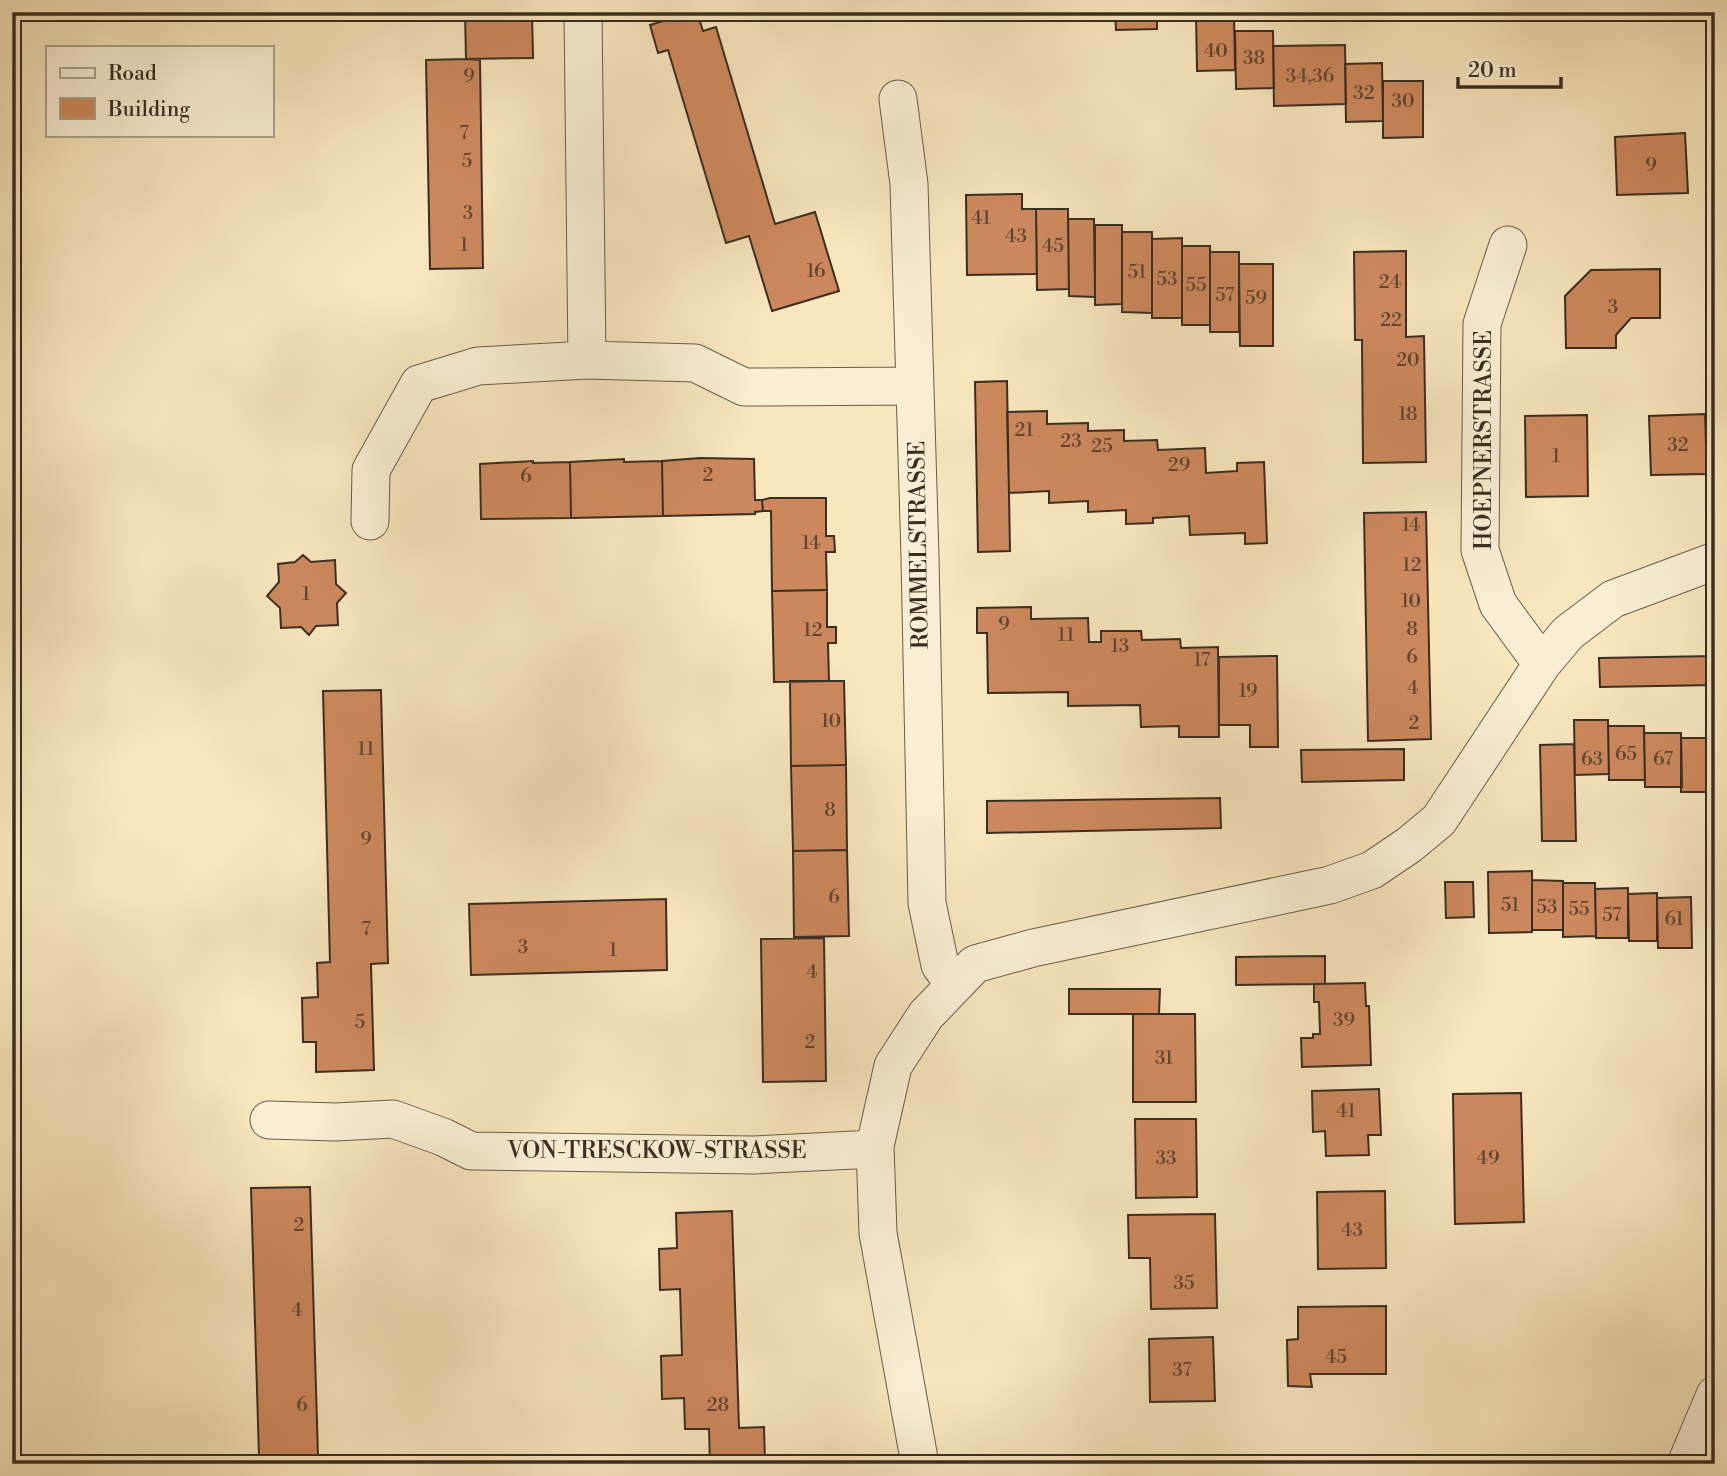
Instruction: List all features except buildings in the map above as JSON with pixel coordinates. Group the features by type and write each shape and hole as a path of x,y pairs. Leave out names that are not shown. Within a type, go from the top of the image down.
{"street":[{"path":"583,12 587,360"},
{"name":"ROMMELSTRASSE","path":"898,99 909,184 927,903 940,965 955,985"},
{"name":"HOEPNERSTRASSE","path":"1508,245 1482,324 1480,550 1498,604 1542,664"},
{"path":"370,520 371,470 419,384 478,366 587,360 695,363 744,387 915,386"},
{"path":"920,1464 878,1233 875,1149 893,1066 926,1015 975,964 1021,951 1330,885 1372,870 1439,820 1542,664 1568,633 1613,599 1715,561"},
{"name":"VON-TRESCKOW-STRASSE","path":"269,1120 336,1122 393,1119 443,1137 471,1151 752,1155 875,1149"},
{"path":"1686,1464 1715,1395"}]}
